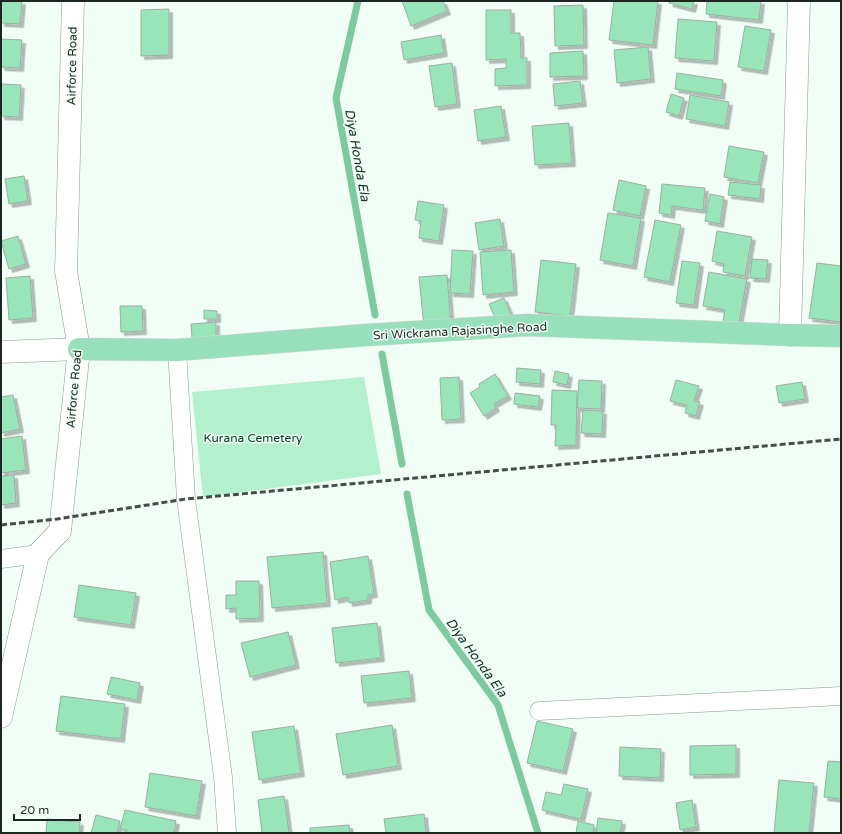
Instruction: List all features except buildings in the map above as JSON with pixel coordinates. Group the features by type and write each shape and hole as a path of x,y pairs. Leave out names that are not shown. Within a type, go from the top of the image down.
{"main road":[{"name":"Sri Wickrama Rajasinghe Road","path":"79,349 177,350 528,325 841,336"}],"street":[{"name":"Airforce Road","path":"38,554 60,531 79,349 66,271 73,1"},
{"path":"790,335 799,1"},
{"path":"1,352 79,349"},
{"path":"177,350 186,499 223,777 227,833"},
{"path":"1,558 38,554 1,717"},
{"path":"539,711 841,696"}],"green space":[{"name":"Kurana Cemetery","path":"364,377 381,474 203,497 192,392"}],"waterway":[{"name":"Diya Honda Ela","path":"358,1 336,98 375,315"},
{"name":"Diya Honda Ela","path":"382,354 402,464"},
{"name":"Diya Honda Ela","path":"407,494 429,610 498,705 538,833"}],"railway":[{"path":"1,525 57,519 186,499 841,439"}]}
